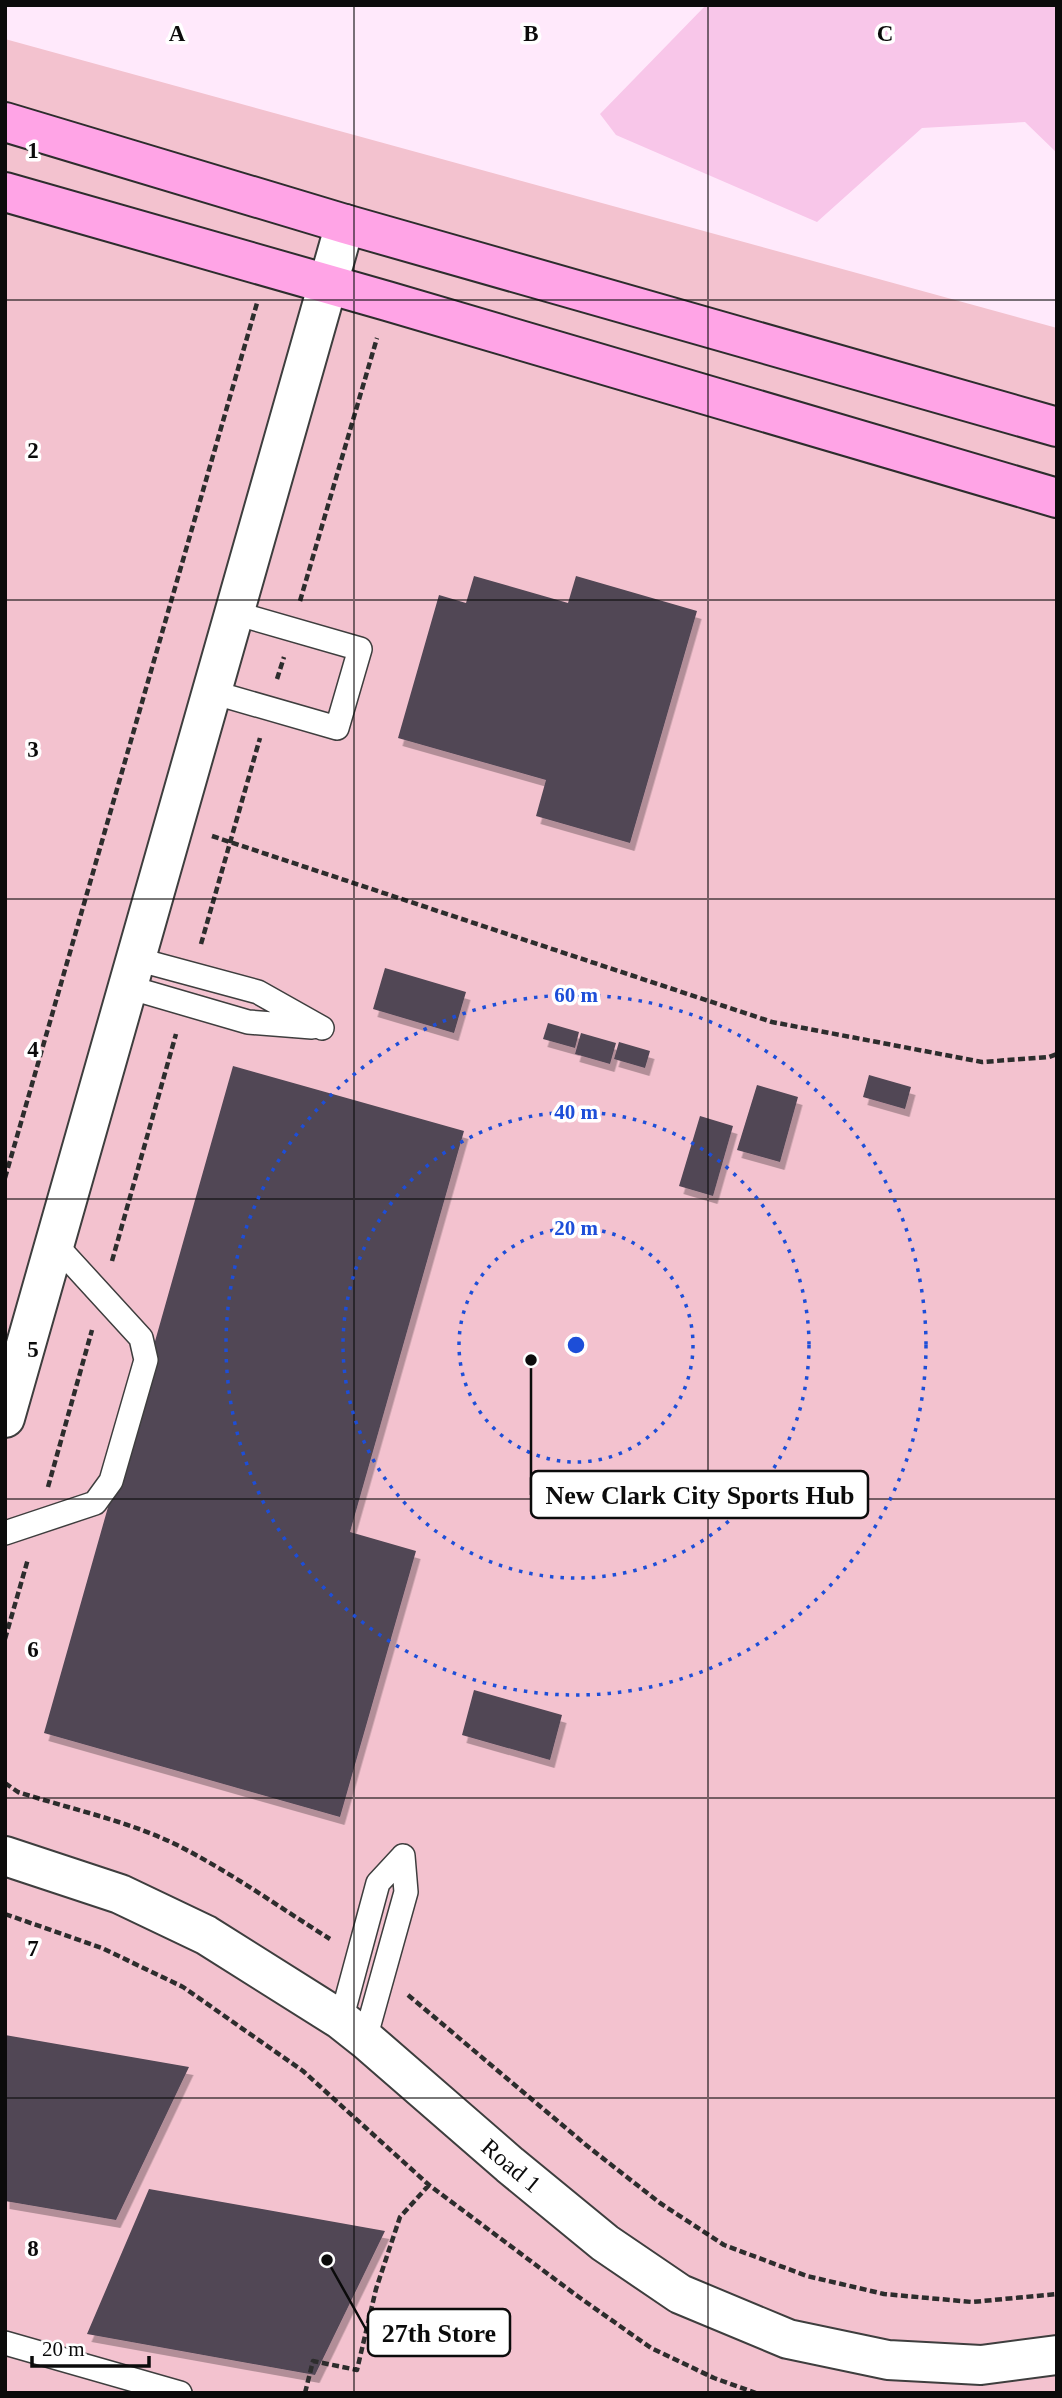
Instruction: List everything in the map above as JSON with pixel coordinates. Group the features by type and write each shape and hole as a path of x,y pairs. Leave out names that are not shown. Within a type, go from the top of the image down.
{"street":[{"path":"5,122 345,224 1057,427"},
{"path":"5,192 1057,498"},
{"path":"5,1418 345,224"},
{"name":"Road 1","path":"5,1856 120,1894 206,1935 353,2030 604,2243 680,2294 788,2339 888,2360 981,2365 1057,2355"}],"lane":[{"path":"212,692 337,728 341,715 360,649 235,613"},
{"path":"132,973 258,992 323,1028 248,1022 132,973"},
{"path":"5,1533 95,1503 111,1481 146,1360 141,1338 55,1244"},
{"path":"403,1856 406,1892 384,1974 353,2030 358,1957 378,1884 403,1856"},
{"path":"5,2343 180,2393"}],"path":[{"path":"5,1178 267,268"},
{"path":"174,824 772,1022 982,1062 1049,1057 1057,1054"},
{"path":"5,1783 18,1792 129,1825 174,1844 220,1869 358,1957"},
{"path":"5,1914 102,1948 183,1987 303,2071 429,2185 576,2295 651,2348 714,2378 756,2393"},
{"path":"384,1974 586,2145 660,2203 724,2245 807,2276 884,2294 972,2302 1057,2294"},
{"path":"305,2393 313,2361 357,2370 376,2289 400,2217 429,2185"}],"shaded area":[{"path":"706,5 1057,5 1057,153 1025,122 922,128 817,222 616,135 600,114"},
{"path":"5,39 1057,328 1057,2393 5,2393"}],"building":[{"path":"474,576 568,603 576,576 697,611 630,843 536,816 546,780 398,738 439,595 466,603"},
{"path":"385,968 466,992 454,1033 373,1009"},
{"path":"548,1023 579,1032 575,1048 543,1039"},
{"path":"581,1033 616,1043 610,1064 575,1054"},
{"path":"619,1042 650,1051 645,1068 614,1059"},
{"path":"233,1066 464,1131 350,1532 416,1551 340,1817 44,1733"},
{"path":"869,1075 911,1087 905,1109 863,1097"},
{"path":"757,1085 798,1097 780,1162 737,1150"},
{"path":"700,1116 733,1126 713,1196 679,1186"},
{"path":"474,1690 562,1715 550,1760 462,1735"},
{"path":"5,2035 189,2067 116,2220 5,2201"},
{"path":"149,2189 385,2231 315,2375 87,2334"}],"place":[{"name":"New Clark City Sports Hub","path":"531,1360"},
{"name":"27th Store","path":"327,2260"}]}
